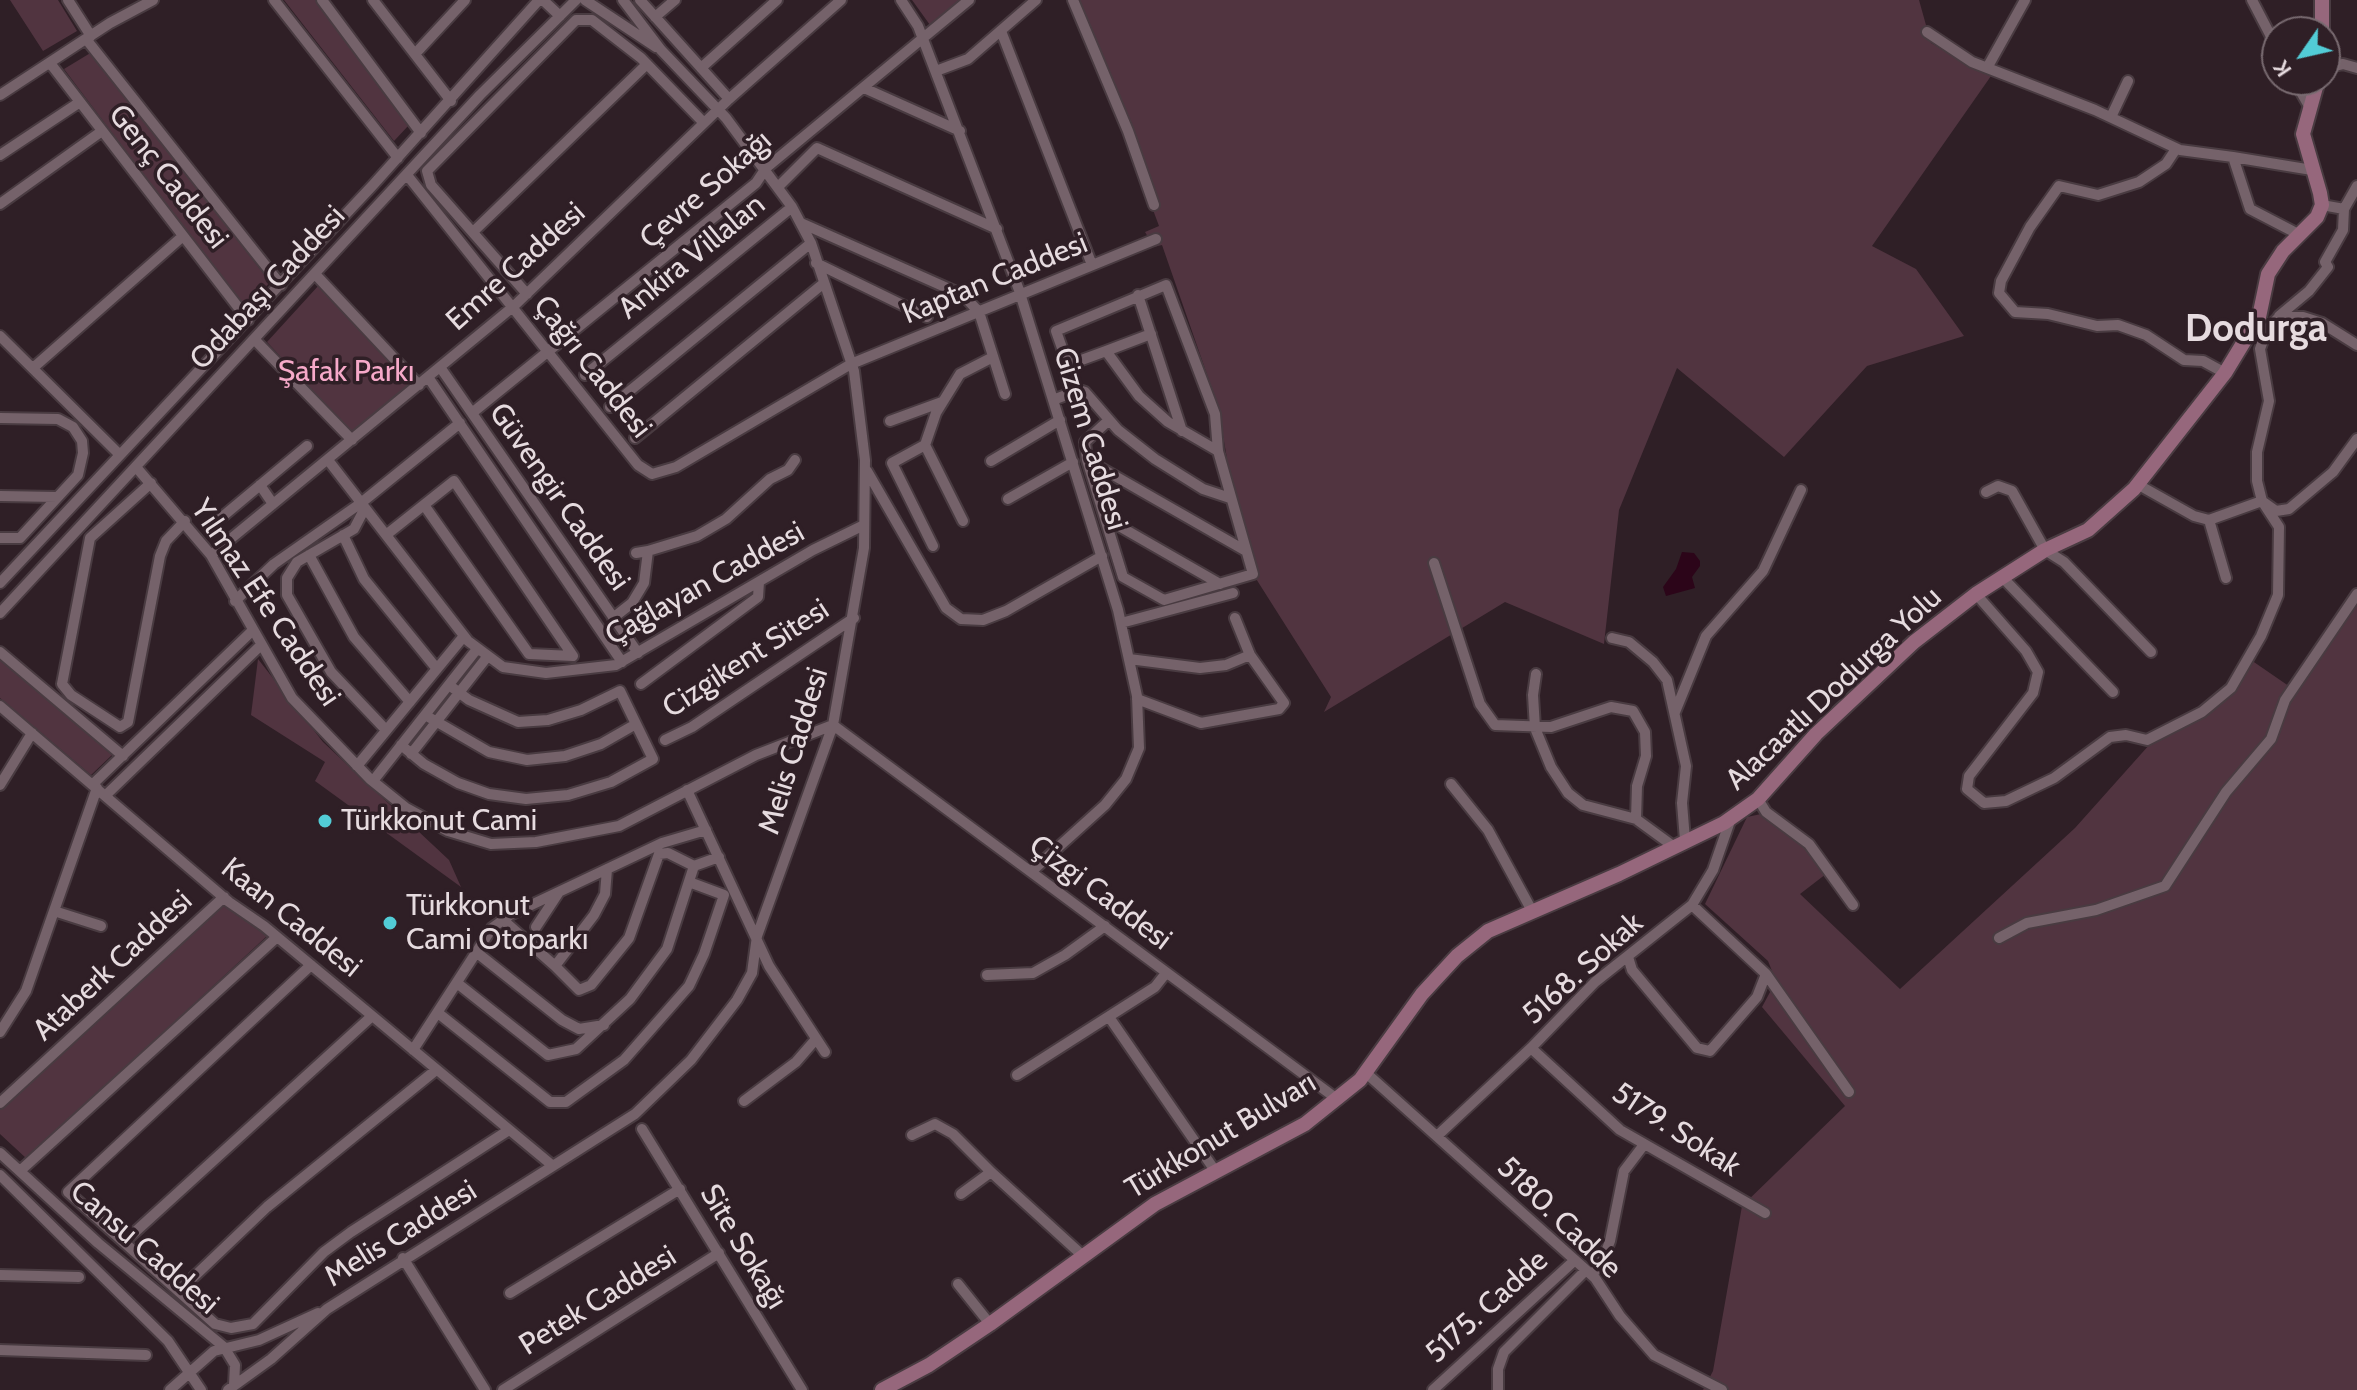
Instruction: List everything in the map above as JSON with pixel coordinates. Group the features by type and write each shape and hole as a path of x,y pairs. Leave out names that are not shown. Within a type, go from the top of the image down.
{"street":[{"name":"Genç Caddesi","path":"68,0 89,38 281,285"},
{"path":"0,95 153,0"},
{"path":"274,0 398,158"},
{"path":"322,0 421,133"},
{"path":"373,0 451,101"},
{"path":"415,54 465,0"},
{"path":"541,0 560,16"},
{"name":"Odabaşı Caddesi","path":"0,583 281,285 541,0"},
{"name":"Odabaşı Caddesi","path":"0,613 407,175 576,0"},
{"name":"Melis Caddesi","path":"585,0 661,50"},
{"name":"Melis Caddesi","path":"232,1388 271,1359 327,1309 403,1258 635,1114 691,1060 737,1000 752,973 757,936 833,725 854,618 864,525 865,468 851,364 811,243 792,207 766,168 719,110 661,50 623,0"},
{"path":"640,0 729,99"},
{"path":"655,17 675,0"},
{"path":"701,68 777,0"},
{"name":"Emre Caddesi","path":"211,555 514,306 729,99 841,0"},
{"name":"Gizem Caddesi","path":"901,0 924,39 1021,295 1102,556 1121,623 1137,699 1139,748 1126,779 1105,805 1032,871"},
{"name":"Çevre Sokağı","path":"472,413 756,183 766,168 969,0"},
{"path":"936,71 968,59 1036,0"},
{"path":"1073,0 1132,142 1154,205"},
{"path":"1987,68 2025,0"},
{"path":"527,294 431,185 427,171 576,20 592,20 647,64 704,123"},
{"path":"1001,31 1092,265"},
{"path":"1927,32 1945,47 1987,68 2111,117 2176,149 2253,157 2312,170"},
{"name":"Genç Caddesi","path":"50,63 248,320"},
{"path":"473,232 647,64"},
{"path":"2111,117 2128,81"},
{"path":"864,88 960,131"},
{"path":"2303,96 2309,106"},
{"path":"2312,96 2303,134 2312,170 2322,205 2344,209"},
{"path":"0,155 80,102"},
{"path":"0,204 102,131"},
{"path":"778,187 817,148 997,229"},
{"path":"2176,149 2166,164 2139,182 2098,195 2059,186 2030,227 2001,281 1999,293 2015,312 2048,314 2097,326 2118,325 2146,335 2184,360 2203,361 2225,373"},
{"path":"2233,157 2250,209 2300,235"},
{"name":"Çağrı Caddesi","path":"407,175 638,465 652,474"},
{"path":"1976,594 2026,651 2038,672 2033,693 1969,776 1967,789 1984,803 2006,801 2054,778 2110,737 2126,735 2147,740 2161,734 2202,712 2231,688 2261,636 2278,595 2279,527 2262,501 2257,452 2269,401 2260,349 2267,329 2309,291 2328,267 2325,262 2343,230 2344,209 2357,186"},
{"name":"Alacaatlı Dodurga Yolu","path":"1731,818 1758,799 1827,724 1914,642 1976,594 2045,550 2088,530 2137,484 2225,373 2259,317 2268,274 2283,251 2307,230 2322,205"},
{"name":"Ankira Villalan","path":"585,375 792,207"},
{"path":"801,223 963,295 979,312 1005,394"},
{"path":"33,368 183,236"},
{"name":"Kaptan Caddesi","path":"652,474 676,467 851,364 1156,239"},
{"path":"610,407 811,243"},
{"path":"816,263 927,317"},
{"path":"315,274 419,385"},
{"path":"635,438 824,283"},
{"path":"1109,420 1085,442 1087,460 1123,577 1164,600 1253,574 1218,451 1215,414 1166,285 1056,331 1068,365 1151,334"},
{"path":"1138,295 1182,431"},
{"path":"2259,317 2303,317 2322,323 2357,345"},
{"path":"0,336 120,455"},
{"path":"254,339 352,440"},
{"path":"1106,351 1139,396 1182,431 1218,451"},
{"path":"933,546 892,463 925,445 942,402 960,374 993,357"},
{"name":"Güvengir Caddesi","path":"440,367 638,653"},
{"name":"Güvengir Caddesi","path":"428,377 622,662"},
{"path":"1053,400 1079,390 1085,392 1109,420 1155,459 1203,489 1230,498"},
{"path":"890,421 942,402"},
{"path":"0,418 58,419 73,427 82,441 83,453 78,475 20,538 0,538"},
{"path":"991,461 1060,420"},
{"path":"235,601 307,538 363,506 460,423"},
{"path":"2262,501 2276,511 2289,509 2333,472 2357,439"},
{"path":"925,445 963,521"},
{"path":"222,517 307,446"},
{"name":"Çağlayan Caddesi","path":"328,460 477,649 503,667 546,673 580,672 622,662 864,525"},
{"path":"636,553 697,536 726,519 770,479 788,470 795,460"},
{"path":"1087,460 1246,551"},
{"path":"1008,499 1073,462"},
{"name":"Yılmaz Efe Caddesi","path":"136,467 211,555 292,698 373,781 406,808 448,831 491,844 536,842 619,826 756,755 833,725"},
{"path":"865,468 946,608 961,619 983,620 1006,611 1102,556"},
{"path":"386,535 454,481 573,656 529,654 424,505"},
{"path":"151,483 90,538 62,684 71,695 120,727 128,722 160,556 166,541 185,521"},
{"path":"2137,484 2194,516 2209,520 2262,501"},
{"path":"260,485 273,504"},
{"path":"1986,492 1998,486 2012,491 2045,550 2064,562 2151,652"},
{"path":"1675,712 1706,636 1763,571 1801,490"},
{"path":"0,496 57,497"},
{"path":"363,506 354,529 297,562 287,578 287,595 331,672 386,730"},
{"path":"1105,518 1220,584"},
{"path":"2209,520 2226,578"},
{"path":"343,535 364,579 437,669"},
{"path":"613,618 632,603 644,583 648,551"},
{"path":"309,555 354,637 410,702"},
{"path":"1434,563 1480,704 1495,725 1535,728 1565,724 1611,707 1633,711 1645,732 1646,756 1637,786 1636,819"},
{"path":"2003,578 2113,692"},
{"name":"Cizgikent Sitesi","path":"641,684 758,597 759,582"},
{"path":"1121,623 1233,593"},
{"path":"1999,938 2027,923 2096,910 2165,886 2226,792 2271,739 2291,690 2357,594"},
{"name":"Cizgikent Sitesi","path":"665,740 692,727 854,618"},
{"path":"1137,699 1201,723 1279,709 1284,703 1250,655 1235,618"},
{"path":"0,1032 26,991 99,789 123,756 252,631"},
{"path":"357,766 464,636"},
{"path":"1536,674 1533,695 1535,728 1551,767 1568,793 1583,805 1636,819 1679,843 1686,766 1667,680 1653,662 1629,642 1612,638"},
{"path":"99,789 260,646"},
{"path":"411,754 449,685 477,649"},
{"path":"0,652 123,756"},
{"path":"1129,659 1200,668 1226,665 1250,655"},
{"path":"373,781 401,745 460,693 487,657"},
{"path":"401,745 458,783 489,794 526,799 568,795 611,782 653,759 620,691 581,710 548,720 518,722 493,713 449,685"},
{"name":"Kaan Caddesi","path":"0,706 224,897 277,937 553,1166"},
{"path":"430,718 489,752 527,760 565,756 589,748 636,724"},
{"name":"Çizgi Caddesi","path":"833,725 1337,1099"},
{"path":"0,785 32,733"},
{"path":"1451,784 1488,830 1531,909"},
{"path":"687,790 769,966 825,1052"},
{"path":"1758,799 1766,812 1809,844 1853,905"},
{"name":"Türkkonut Bulvarı","path":"882,1390 929,1365 990,1324 1155,1204 1305,1124 1365,1072 1422,994 1457,956 1488,931 1531,909 1619,874 1731,818"},
{"name":"5168. Sokak","path":"1437,1136 1531,1048 1595,982 1692,905 1713,870 1731,818"},
{"path":"413,1050 492,928 559,891 662,843 706,830"},
{"path":"503,920 579,990 591,985 629,938 659,854 668,853 694,866 719,857"},
{"path":"457,983 548,1055 576,1049 630,999 667,949 694,866"},
{"path":"555,966 594,915 605,894 607,869"},
{"path":"438,1013 550,1102 566,1102 624,1060 689,986 704,954 724,895 689,882"},
{"path":"536,927 559,891"},
{"name":"Ataberk Caddesi","path":"0,1103 224,897"},
{"path":"1692,905 1766,974 1849,1092"},
{"path":"54,911 101,926"},
{"path":"987,975 1033,973 1065,955 1105,926"},
{"path":"20,1171 277,937"},
{"path":"476,952 562,1020 579,1029 605,1025"},
{"path":"1628,957 1632,970 1697,1048 1710,1051 1757,997 1766,974"},
{"path":"311,965 68,1192 215,1324 231,1328 253,1324 342,1239 509,1130"},
{"path":"1017,1075 1155,987 1166,973"},
{"path":"124,1242 372,1016"},
{"path":"1109,1017 1216,1172"},
{"path":"744,1101 796,1062 816,1039"},
{"name":"5179. Sokak","path":"1531,1048 1598,1112 1643,1146 1765,1213"},
{"path":"179,1291 267,1207 436,1070"},
{"name":"5180. Cadde","path":"1365,1072 1589,1273 1654,1355 1722,1390"},
{"path":"912,1135 935,1124 953,1134 1082,1255"},
{"name":"Site Sokağı","path":"642,1129 802,1390"},
{"path":"1498,1390 1498,1369 1504,1352 1602,1262 1610,1241 1624,1171 1643,1146"},
{"name":"Cansu Caddesi","path":"0,1153 158,1295 224,1347 235,1365 232,1388"},
{"path":"961,1194 991,1172"},
{"name":"Cansu Caddesi","path":"1,1177 168,1341 201,1390"},
{"path":"510,1293 680,1189"},
{"name":"Petek Caddesi","path":"503,1390 719,1253"},
{"path":"403,1258 485,1390"},
{"name":"5175. Cadde","path":"1433,1390 1575,1260"},
{"path":"0,1275 79,1277"},
{"path":"958,1284 990,1324"},
{"name":"Melis Caddesi","path":"170,1390 205,1357 224,1347 259,1340 327,1309"},
{"path":"0,1350 146,1355"}],"green space":[{"path":"10,0 58,0 77,31 43,51"},
{"path":"284,0 316,0 409,125 394,141"},
{"path":"912,0 960,0 930,25"},
{"path":"1075,0 1919,0 1931,43 1991,76 1872,246 1916,269 1964,336 1867,366 1784,457 1677,368 1619,510 1604,644 1505,602 1324,712 1331,697 1253,574 1232,488 1218,406 1162,245 1154,247 1145,232 1159,226"},
{"path":"92,52 270,282 245,310 64,69"},
{"name":"Şafak Parkı","path":"319,285 412,385 352,435 267,342"},
{"path":"2357,601 2357,1390 1703,1390 1713,1371 1742,1206 1845,1106 1762,1007 1776,981 1768,961 1705,904 1747,817 1761,814 1808,850 1826,874 1800,894 1900,989 2075,828 2150,744 2211,710 2251,660 2296,691"},
{"path":"0,658 112,755 91,775 0,698"},
{"path":"258,659 323,742 449,860 461,887 315,781 325,762 251,715"},
{"path":"223,905 267,936 27,1159 0,1134 0,1104"}],"shaded area":[{"path":"1682,552 1694,553 1700,561 1692,577 1695,588 1666,596 1663,587 1676,569"}],"place":[{"name":"Türkkonut Cami","path":"325,821"},
{"name":"Türkkonut Cami Otoparkı","path":"390,923"}],"district":[{"name":"Dodurga","path":"2256,330"}]}
